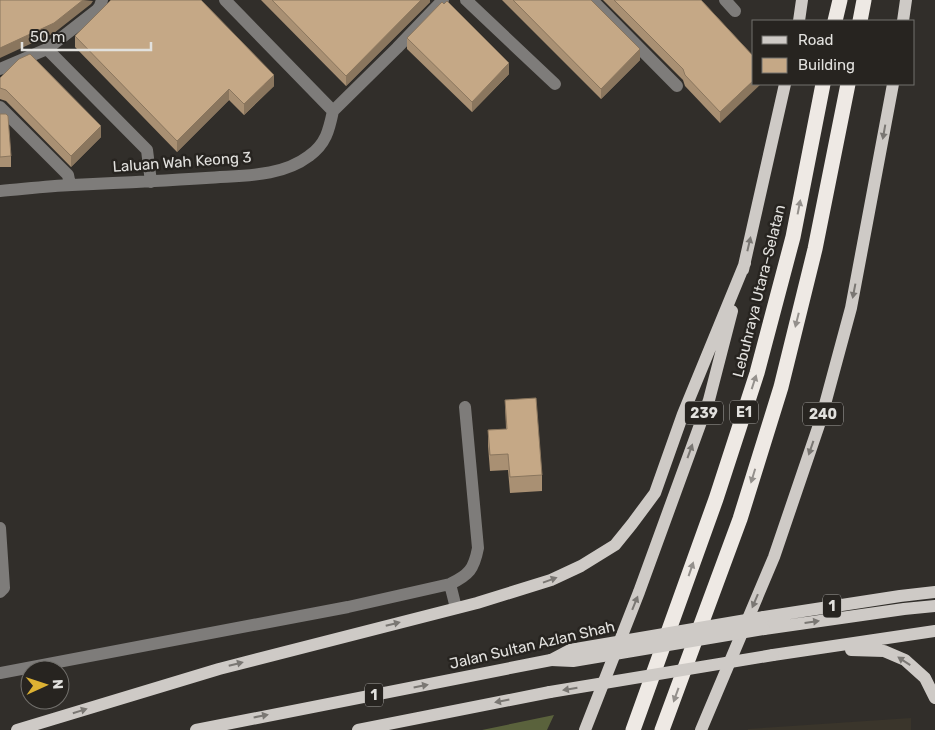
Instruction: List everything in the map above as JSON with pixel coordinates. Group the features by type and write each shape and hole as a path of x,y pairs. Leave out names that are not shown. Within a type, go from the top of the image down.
{"highway":[{"path":"835,20 840,0"},
{"path":"860,20 864,0"},
{"name":"Lebuhraya Utara–Selatan","path":"633,730 716,499 757,373 793,237 823,85"},
{"name":"E1","path":"662,730 740,519 780,387 815,249 848,85"}],"main road":[{"path":"799,20 802,0"},
{"path":"903,20 906,0"},
{"name":"239","path":"585,730 639,592 709,400 745,262 785,85"},
{"name":"240","path":"701,730 774,557 821,420 851,308 893,85"},
{"path":"17,730 219,669 456,608 551,580 581,566 614,545 655,493 683,414 745,262"},
{"name":"Jalan Sultan Azlan Shah","path":"196,730 551,660 570,650 764,623 890,597 935,592"},
{"path":"764,623 935,606"},
{"name":"1","path":"358,730 550,692 773,655 935,632"},
{"path":"817,650 884,651 906,660 925,678 935,698"}],"street":[{"path":"0,69 47,49 97,10 102,0"},
{"path":"225,0 333,111 443,0"},
{"path":"466,0 555,84"},
{"path":"592,0 677,86"},
{"path":"725,0 735,10"},
{"path":"47,49 147,150 151,182"},
{"path":"0,107 68,175 70,185"},
{"name":"Laluan Wah Keong 3","path":"0,191 266,173 285,168 310,156 321,145 329,131 333,111"},
{"path":"0,673 348,607 450,584 462,578 470,572 475,562 478,548 464,407"},
{"path":"0,528 4,588 0,592"},
{"path":"450,584 456,608"}],"shaded area":[{"path":"911,718 911,730 748,730 748,729"}],"green space":[{"path":"554,715 547,730 482,730"}],"building":[{"path":"0,0 83,0 54,23 0,48"},
{"path":"111,0 201,0 274,75 244,104 229,89 177,141 75,36"},
{"path":"272,0 421,0 346,76"},
{"path":"513,0 591,0 640,49 601,89"},
{"path":"614,0 701,0 752,55 752,82 720,112 685,75 683,69"},
{"path":"447,1 509,63 472,102 407,38 442,2 444,4"},
{"path":"30,54 101,126 71,156 6,90 0,88 0,78 19,59"},
{"path":"0,114 8,116 11,156 0,157"},
{"path":"536,398 542,475 510,477 508,454 490,455 488,430 507,429 505,400"}]}
